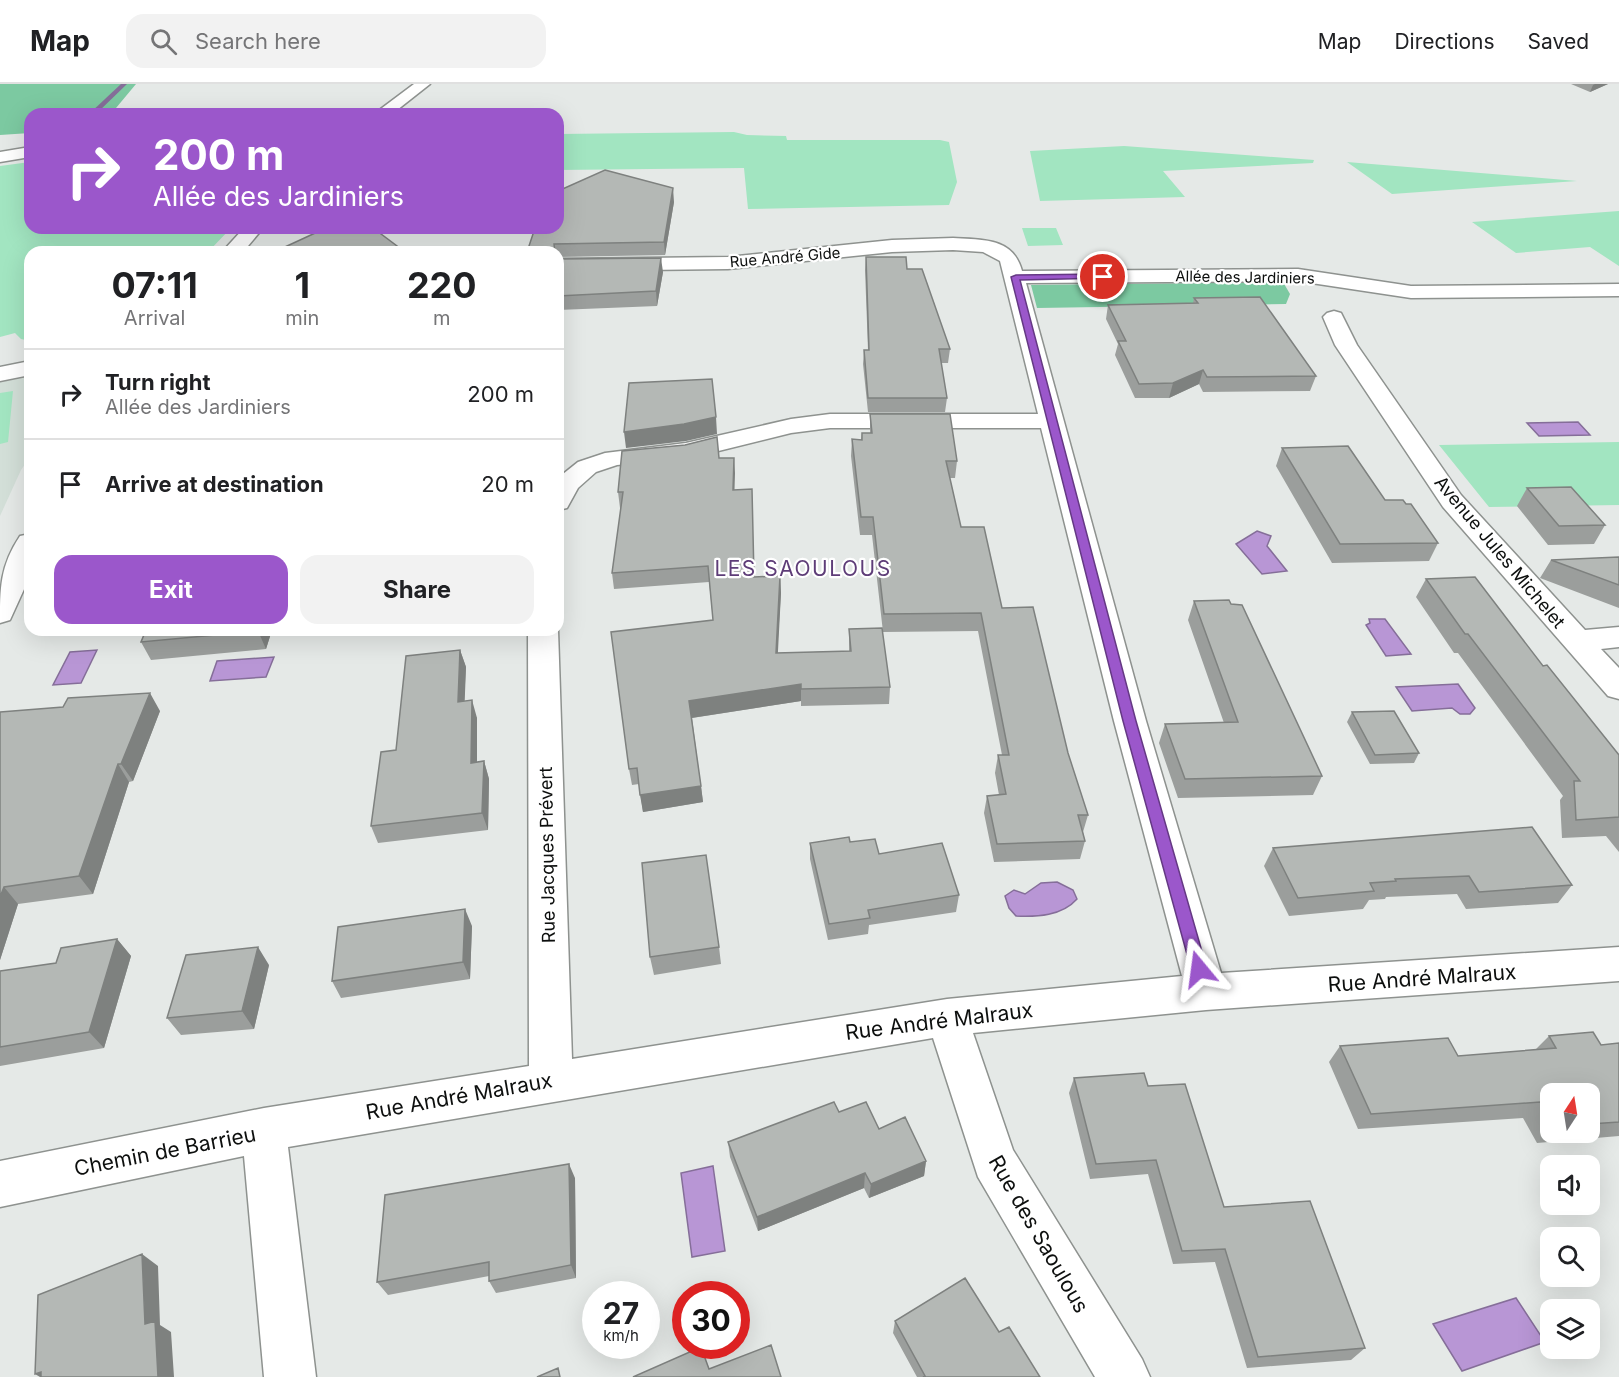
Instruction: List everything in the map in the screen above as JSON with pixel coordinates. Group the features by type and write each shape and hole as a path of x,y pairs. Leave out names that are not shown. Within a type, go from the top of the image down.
{"street":[{"path":"390,108 423,84"},
{"path":"0,157 24,153"},
{"path":"238,246 248,234"},
{"name":"Rue André Gide","path":"564,265 728,263 892,246 953,244 996,249 1012,268"},
{"path":"1012,268 1130,721 1206,992"},
{"name":"Allée des Jardiniers","path":"1012,268 1298,275 1411,292 1619,290"},
{"name":"Allée des Jardiniers","path":"1580,289 1619,279"},
{"name":"Avenue Jules Michelet","path":"1334,317 1346,345 1452,501 1619,688"},
{"path":"0,374 24,369"},
{"path":"564,489 567,483 587,466 614,458 686,451 791,426 830,421 1051,421"},
{"path":"564,462 587,466"},
{"path":"0,613 24,569"},
{"name":"Rue Jacques Prévert","path":"543,636 551,1081"},
{"path":"1577,641 1619,637"},
{"name":"Rue André Malraux","path":"264,1130 947,1017 1206,992 1619,964"},
{"name":"Rue des Saoulous","path":"947,1017 994,1161 1124,1377"},
{"name":"Chemin de Barrieu","path":"0,1184 264,1130 290,1377"}],"shaded area":[{"path":"24,378 24,466 0,516 0,382"},
{"path":"1578,422 1590,435 1539,436 1527,423"},
{"path":"1257,531 1271,536 1267,546 1287,571 1262,574 1236,544"},
{"path":"1369,619 1385,619 1411,654 1386,656 1366,625 1370,623"},
{"path":"97,650 81,683 53,685 70,652"},
{"path":"274,657 266,677 210,681 217,661"},
{"path":"1458,684 1475,708 1470,714 1460,714 1452,708 1412,711 1396,687"},
{"path":"1057,882 1073,890 1077,899 1064,909 1041,916 1016,916 1009,908 1005,896 1014,890 1025,894 1041,883"},
{"path":"713,1166 725,1251 692,1257 681,1173"},
{"path":"1516,1298 1540,1334 1540,1344 1462,1371 1433,1324"}],"green space":[{"path":"0,84 136,84 116,108 24,108 24,133 0,135"},
{"path":"734,132 747,135 786,136 787,140 940,140 949,142 957,182 949,205 748,209 744,168 564,170 564,134"},
{"path":"1124,146 1314,160 1313,163 1163,171 1185,197 1040,201 1030,151"},
{"path":"1347,162 1577,181 1392,194"},
{"path":"24,163 24,234 225,234 214,246 24,246 24,340 15,333 0,337 0,166"},
{"path":"1619,211 1619,266 1590,247 1516,253 1472,222"},
{"path":"1022,228 1056,228 1063,245 1028,246"},
{"path":"1283,282 1290,294 1286,304 1037,308 1031,285"},
{"path":"13,391 8,442 0,444 0,393"},
{"path":"1619,442 1619,505 1489,507 1439,445"}],"building":[{"path":"605,170 673,188 664,242 529,246 533,234 564,234 564,188"},
{"path":"313,234 381,234 397,246 287,246"},
{"path":"866,257 906,257 907,269 922,269 950,349 939,349 947,398 868,398 864,350 869,350"},
{"path":"661,258 656,291 564,296 564,259"},
{"path":"1260,297 1316,376 1207,377 1203,370 1173,383 1139,384 1118,341 1126,341 1108,305 1198,303 1194,298"},
{"path":"712,379 716,417 624,432 629,383"},
{"path":"870,414 950,414 957,461 946,461 961,527 984,527 1002,608 1033,607 1068,753 1088,815 1078,815 1085,841 997,844 987,796 1006,794 998,755 1009,755 981,613 884,614 873,517 861,517 852,439 862,440 862,433 872,433"},
{"path":"717,437 719,458 734,458 733,490 752,489 754,577 780,576 776,653 851,651 849,629 882,628 890,687 801,689 801,684 689,701 701,786 640,795 637,768 629,769 611,632 713,620 708,566 612,573 623,492 618,492 622,451 685,445"},
{"path":"1348,446 1385,500 1403,500 1406,504 1411,504 1438,543 1340,544 1282,448"},
{"path":"1571,487 1605,525 1559,526 1527,488"},
{"path":"1619,557 1619,585 1551,560"},
{"path":"1475,577 1543,666 1547,665 1619,755 1619,817 1576,820 1574,781 1580,781 1468,634 1465,634 1426,579"},
{"path":"1229,600 1231,604 1242,605 1322,776 1185,779 1165,724 1238,722 1194,601"},
{"path":"144,636 205,636 141,642"},
{"path":"460,650 458,702 472,700 471,763 484,761 482,813 371,826 381,752 396,750 406,656"},
{"path":"150,693 121,764 118,764 79,876 4,887 0,897 0,712 63,707 68,698"},
{"path":"1394,711 1419,753 1375,755 1352,712"},
{"path":"1532,827 1572,885 1479,892 1469,876 1395,879 1396,881 1370,883 1374,891 1298,898 1273,848"},
{"path":"849,837 850,842 875,839 879,854 942,843 959,895 868,910 870,918 829,924 810,843"},
{"path":"706,855 719,947 650,957 642,863"},
{"path":"465,909 463,962 332,981 338,927"},
{"path":"117,939 89,1032 0,1047 0,971 56,963 61,948"},
{"path":"258,947 242,1011 167,1018 186,955"},
{"path":"1593,1032 1601,1045 1619,1043 1619,1122 1600,1123 1600,1083 1540,1083 1540,1102 1371,1114 1340,1046 1448,1038 1458,1056 1556,1048 1549,1036"},
{"path":"1144,1073 1148,1086 1185,1084 1224,1207 1310,1201 1365,1348 1258,1357 1225,1249 1182,1251 1156,1160 1096,1164 1074,1078"},
{"path":"834,1102 839,1112 866,1102 879,1129 905,1117 926,1161 871,1184 865,1173 757,1217 728,1142"},
{"path":"569,1164 571,1265 489,1281 489,1262 377,1282 385,1195"},
{"path":"142,1254 145,1324 155,1321 158,1377 41,1377 41,1372 35,1374 38,1295"},
{"path":"965,1278 999,1332 1009,1327 1040,1377 923,1377 925,1376 895,1321"},
{"path":"771,1345 781,1377 633,1377 674,1359 705,1359 709,1369 735,1359 750,1359 750,1353"},
{"path":"558,1368 560,1377 537,1377"}],"waterway":[{"path":"98,108 124,84"}],"district":[{"name":"LES SAOULOUS","path":"803,568"}],"route":[{"path":"1103,277 1016,277 1051,421 1130,721 1199,969"}]}
